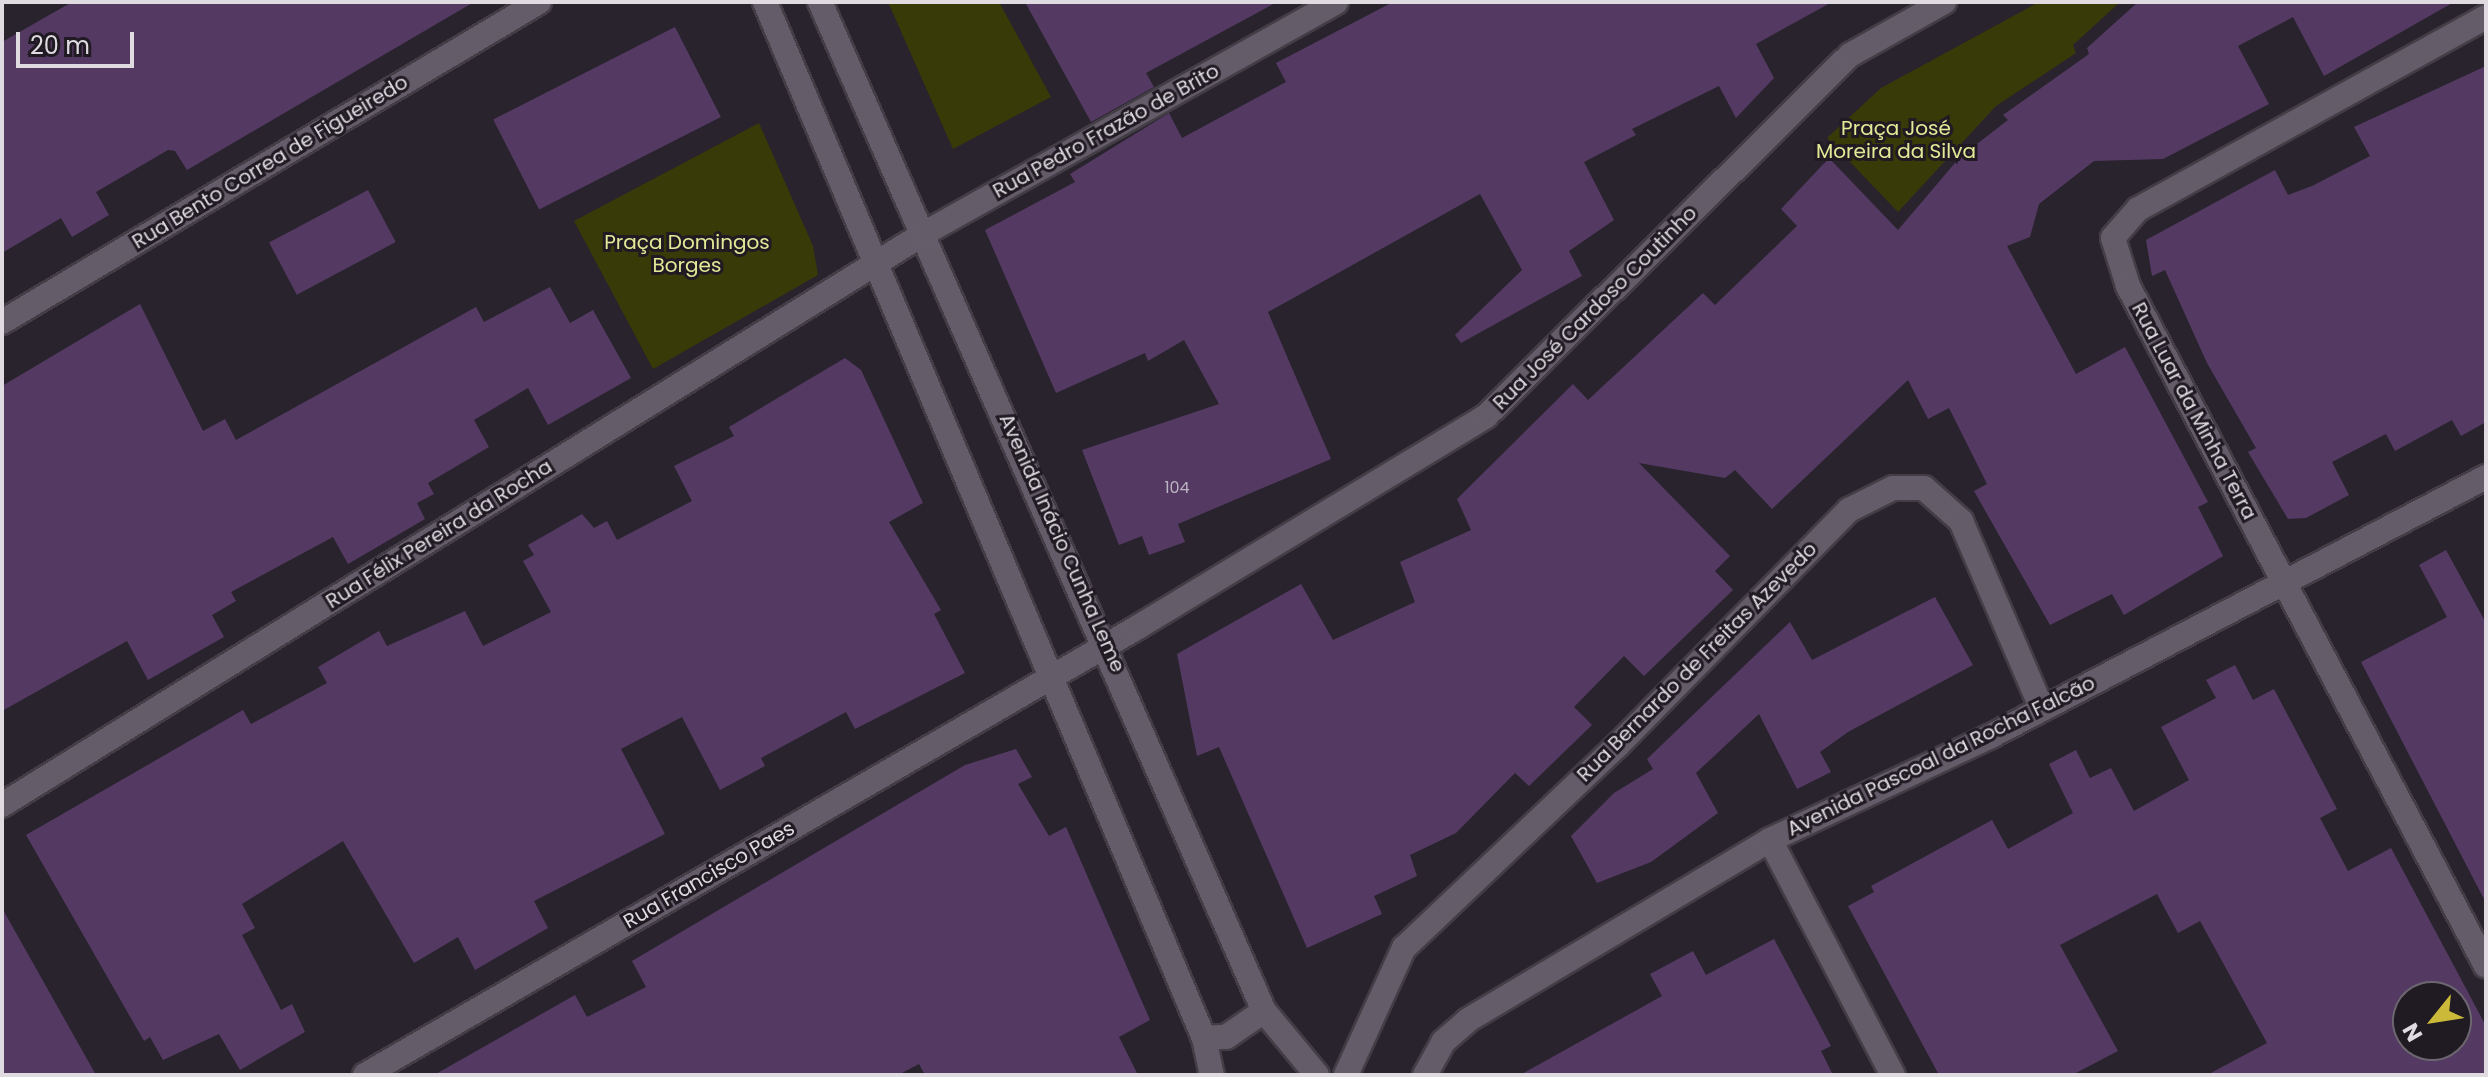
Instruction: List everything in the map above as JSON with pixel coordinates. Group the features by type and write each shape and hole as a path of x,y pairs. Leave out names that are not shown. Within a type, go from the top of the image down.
{"street":[{"name":"Rua Bento Correa de Figueiredo","path":"2,322 539,2"},
{"path":"765,2 1204,1038 1212,1075"},
{"name":"Avenida Inácio Cunha Leme","path":"820,2 1107,645 1264,1011 1317,1075"},
{"name":"Rua Pedro Frazão de Brito","path":"877,263 1336,2"},
{"name":"Rua José Cardoso Coutinho","path":"1052,675 1107,645 1486,416 1850,55 1944,2"},
{"name":"Rua Luar da Minha Terra","path":"2486,17 2138,209 2113,238 2128,286 2486,966"},
{"name":"Rua Félix Pereira da Rocha","path":"2,805 877,263"},
{"name":"Avenida Pascoal da Rocha Falcão","path":"1425,1075 1443,1042 1468,1020 1770,840 2042,709 2283,580 2486,477"},
{"name":"Rua Bernardo de Freitas Azevedo","path":"1346,1075 1404,948 1617,746 1849,510 1893,488 1924,488 1961,521 2042,709"},
{"name":"Rua Francisco Paes","path":"365,1075 1052,675"},
{"path":"1770,840 1893,1075"},
{"path":"1204,1038 1226,1037 1264,1011"}],"green space":[{"path":"888,2 999,2 1051,97 953,149"},
{"name":"Praça José Moreira da Silva","path":"2039,2 2120,2 2073,45 2076,53 1996,106 1898,212 1827,138 1881,88"},
{"name":"Praça Domingos Borges","path":"759,123 813,246 818,275 653,369 574,221"}],"building":[{"path":"72,2 474,2 187,170 175,151 168,150 96,192 109,215 72,237 61,218 2,253 2,42"},
{"path":"1025,2 1277,2 1146,73 1154,87 1091,122"},
{"path":"1393,2 1832,2 1756,44 1774,78 1736,118 1719,86 1632,129 1636,135 1584,162 1614,220 1569,251 1582,276 1461,343 1455,335 1522,270 1480,194 1268,312 1331,459 1178,524 1185,542 1149,555 1142,536 1119,545 1082,450 1219,404 1184,340 1148,361 1145,353 1056,393 985,230 1075,182 1070,174 1169,113 1182,138 1286,82 1276,63"},
{"path":"2138,2 2454,2 2324,76 2293,17 2238,46 2269,104 2163,159 2094,161 2039,204 2030,237 2007,246 2076,374 2125,347 2208,502 2198,507 2223,556 2124,615 2112,594 2050,625 1974,491 1987,484 1949,408 1928,419 1908,380 1772,509 1735,470 1725,478 1639,463 1730,556 1715,571 1733,590 1644,676 1624,656 1574,707 1592,725 1529,786 1515,773 1456,833 1410,855 1417,876 1374,896 1382,914 1307,948 1219,747 1197,756 1177,654 1301,584 1333,640 1415,602 1400,562 1471,530 1457,499 1573,384 1588,400 1703,293 1715,305 1797,226 1781,209 1829,158 1898,230 1960,157 2008,120 2003,115 2089,54 2087,48"},
{"path":"675,27 721,117 539,210 493,120"},
{"path":"2486,66 2486,422 2461,436 2452,420 2395,451 2386,434 2332,462 2349,495 2306,518 2288,519 2248,452 2256,448 2207,363 2165,270 2152,276 2146,240 2275,170 2288,195 2312,186 2370,156 2354,127"},
{"path":"368,190 396,242 297,295 269,243"},
{"path":"550,287 570,323 593,310 631,378 548,425 528,388 474,420 489,447 428,483 434,494 417,503 425,519 348,564 333,537 231,592 236,601 212,615 224,637 148,680 127,641 2,711 2,386 140,304 203,431 225,419 236,440 476,307 484,322"},
{"path":"845,358 861,370 923,503 889,522 941,610 934,614 965,673 855,729 846,712 761,758 765,766 720,790 682,717 621,749 665,834 534,901 548,928 475,970 458,937 414,963 343,841 242,904 255,928 242,935 281,1010 292,1004 305,1032 240,1070 219,1034 163,1060 150,1037 144,1041 26,835 243,710 251,724 327,683 318,667 379,631 387,646 465,611 483,646 551,612 523,561 534,555 528,545 582,514 594,528 607,521 617,540 692,501 674,466 734,436 729,427"},
{"path":"2446,550 2486,623 2486,903 2361,662 2447,617 2419,565"},
{"path":"1935,597 1973,665 1848,732 1820,752 1831,772 1797,789 1759,714 1696,773 1718,813 1651,862 1597,883 1571,836 1614,793 1653,769 1647,759 1790,622 1812,660"},
{"path":"2235,665 2253,700 2274,689 2337,809 2320,818 2348,871 2391,848 2462,981 2392,981 2392,1061 2472,1061 2472,1000 2486,1026 2486,1075 2207,1075 2267,1043 2200,921 2178,933 2157,894 2060,945 2118,1051 2072,1075 1939,1075 1848,906 1874,892 1871,886 1992,820 2008,849 2073,813 2049,764 2076,750 2090,778 2111,768 2134,811 2189,780 2161,727 2216,698 2206,680"},
{"path":"1016,749 1032,777 1018,784 1049,836 1066,827 1150,1020 1119,1037 1138,1075 925,1075 919,1064 898,1075 434,1075 575,995 587,1017 646,987 632,961 965,765"},
{"path":"2,908 96,1075 2,1075"},
{"path":"1774,939 1831,1046 1821,1051 1833,1075 1520,1075 1662,996 1650,974 1693,951 1706,975"}]}
